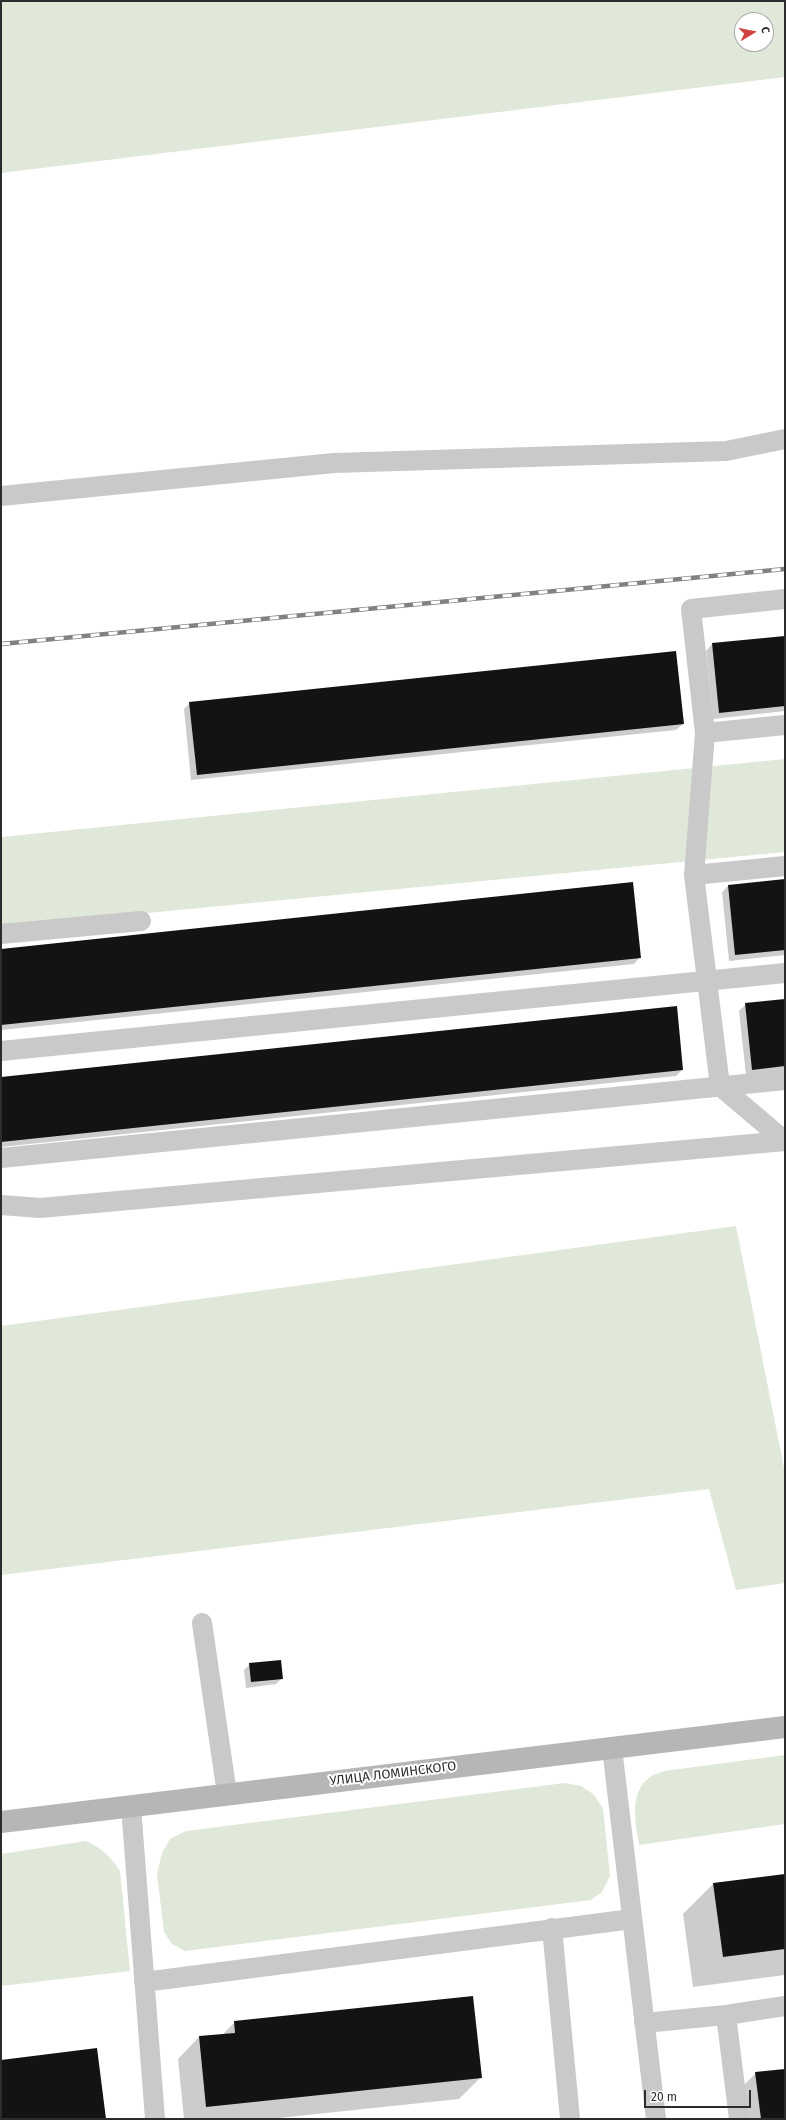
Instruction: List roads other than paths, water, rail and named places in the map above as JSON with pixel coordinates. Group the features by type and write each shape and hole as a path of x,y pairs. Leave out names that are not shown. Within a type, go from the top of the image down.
{"street":[{"name":"УЛИЦА ЛОМИНСКОГО","path":"1,1822 785,1727"}],"lane":[{"path":"1,496 334,463 726,451 785,440"},
{"path":"785,599 690,609 705,733 694,875 720,1086 785,1141"},
{"path":"705,733 785,725"},
{"path":"694,875 785,866"},
{"path":"1,934 141,921"},
{"path":"1,1051 785,973"},
{"path":"1,1158 785,1080"},
{"path":"1,1205 40,1208 785,1141"},
{"path":"202,1624 227,1794"},
{"path":"612,1748 644,2023 652,2118"},
{"path":"131,1806 155,2119"},
{"path":"144,1982 552,1928 632,1919"},
{"path":"552,1928 570,2119"},
{"path":"644,2023 726,2015 785,2006"},
{"path":"726,2015 739,2119"}],"railway":[{"path":"1,644 785,569"}]}
